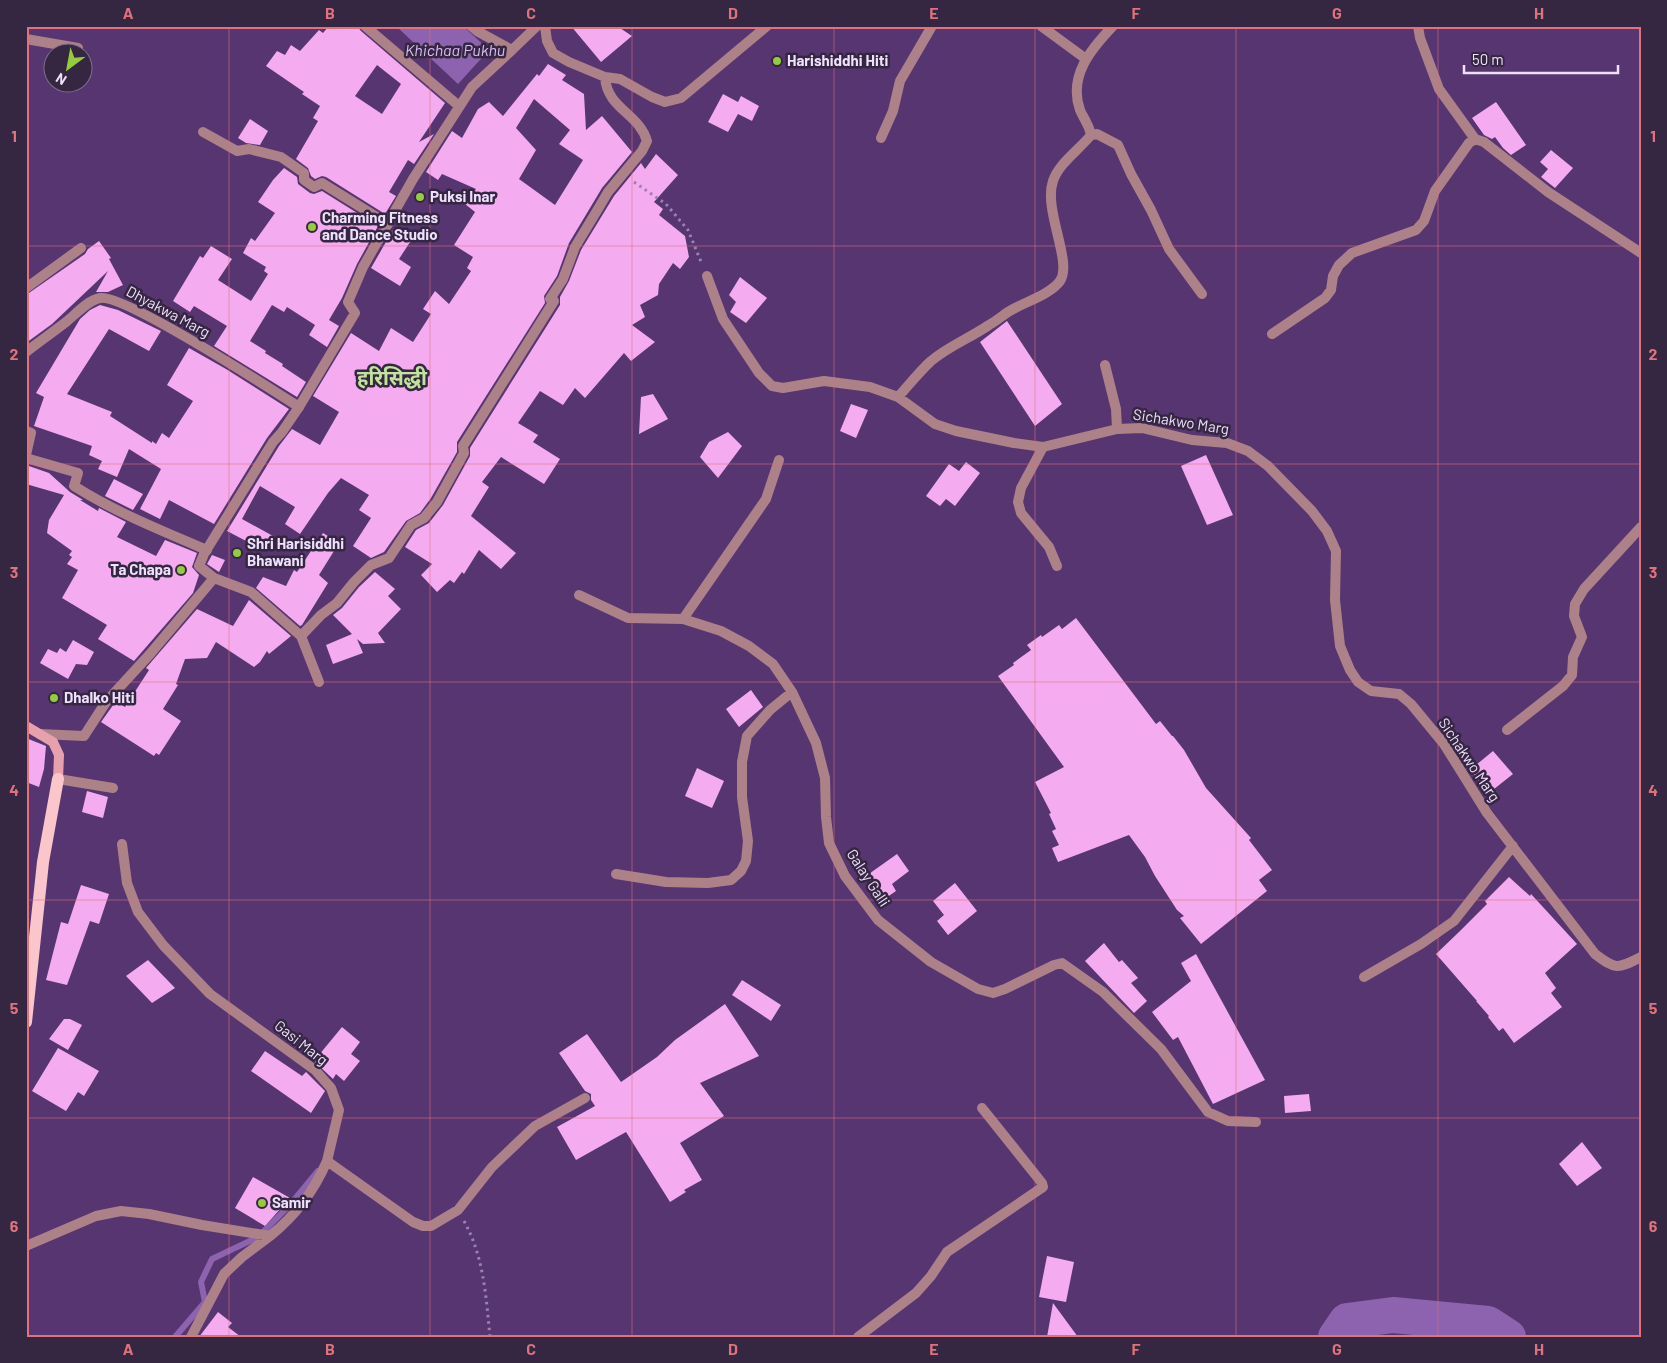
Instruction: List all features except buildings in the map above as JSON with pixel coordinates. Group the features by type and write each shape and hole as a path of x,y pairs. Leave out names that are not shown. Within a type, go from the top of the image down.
{"main road":[{"path":"26,1022 43,862 58,779"}],"street":[{"path":"365,26 459,106"},
{"path":"471,26 476,31 512,50"},
{"path":"319,682 301,636 251,592 214,578 199,566 272,442 282,432 299,407 355,313 348,302 363,267 413,179 472,86 538,26"},
{"path":"545,26 546,41 553,53 569,62 606,77 620,79 665,102 681,98 767,26"},
{"path":"881,138 893,111 900,81 932,26"},
{"path":"1041,26 1086,59"},
{"path":"1091,135 1088,124 1080,111 1077,98 1077,80 1094,46 1113,26"},
{"path":"1418,26 1420,38 1439,90 1475,140 1484,142 1548,192 1641,254"},
{"path":"26,39 43,42"},
{"path":"301,636 321,615 337,603 371,565 389,558 411,525 424,518 437,502 464,453 463,446 554,301 550,299 563,279 575,247 608,192 624,175 647,141 644,131 609,95 606,87 606,77"},
{"path":"203,132 237,151 249,150 281,157 304,172 304,180 314,186 322,183 388,224"},
{"path":"898,398 931,362 954,344 1040,296 1056,286 1061,280 1064,265 1052,213 1052,183 1057,172 1091,135 1097,134 1118,145 1131,174 1152,210 1169,248 1202,294"},
{"path":"1272,334 1325,298 1331,290 1333,276 1339,264 1352,253 1416,230 1424,221 1435,191 1469,144 1475,140"},
{"path":"26,288 81,248"},
{"name":"Sichakwo Marg","path":"707,276 723,318 759,373 772,386 783,388 824,381 870,387 898,398 935,424 956,431 1043,447 1117,429 1142,428 1192,440 1227,443 1248,451 1268,466 1312,511 1326,531 1336,551 1336,609 1340,646 1350,670 1358,682 1371,691 1399,694 1411,704 1444,744 1486,812 1595,954 1611,966 1622,966 1641,957"},
{"name":"Dhyakwa Marg","path":"26,352 68,321 78,311 99,298 110,298 228,362 299,407"},
{"path":"1105,365 1116,409 1117,429"},
{"path":"26,431 31,432 26,456 78,472 74,486 86,494 155,528 207,550"},
{"path":"1043,447 1021,488 1018,502 1021,513 1049,547 1057,566"},
{"path":"683,619 766,499 778,460"},
{"path":"1507,730 1563,686 1572,675 1574,657 1582,637 1574,616 1574,604 1584,589 1641,527"},
{"path":"40,734 84,736 106,702 214,578"},
{"name":"Galay Galli","path":"579,595 628,618 683,619 721,631 749,646 772,664 792,692 816,743 825,778 829,843 845,876 878,920 931,962 978,989 993,993 1062,963 1103,992 1161,1049 1208,1112 1228,1121 1256,1122"},
{"path":"616,874 666,882 708,883 731,880 741,871 746,861 748,841 742,797 742,762 747,736 770,710 792,692"},
{"path":"26,726 53,742 59,754 58,779 113,788"},
{"name":"Gasi Marg","path":"122,844 127,883 138,912 163,945 210,994 315,1070 331,1088 339,1110 322,1174 299,1208 283,1226 242,1257 224,1274 191,1337"},
{"path":"1364,977 1422,944 1454,921 1513,846"},
{"path":"327,1161 413,1222 423,1226 431,1226 458,1210 492,1167 534,1126 585,1098"},
{"path":"858,1337 916,1293 931,1276 947,1252 1043,1187 1042,1183 982,1108"},
{"path":"26,1246 96,1216 121,1211 149,1214 270,1236"}],"path":[{"path":"624,175 666,204 688,230 707,276"},
{"path":"458,1210 473,1238 481,1261 490,1337"}],"water":[{"name":"Khichaa Pukhu","path":"398,26 463,26 489,50 458,84"}],"waterway":[{"path":"175,1337 205,1302 201,1282 212,1259 258,1237 289,1206 318,1171"},
{"path":"1336,1337 1347,1321 1393,1315 1488,1324 1508,1337"}],"place":[{"name":"Harishiddhi Hiti","path":"777,61"},
{"name":"Puksi Inar","path":"420,197"},
{"name":"Charming Fitness and Dance Studio","path":"312,227"},
{"name":"Shri Harisiddhi Bhawani","path":"237,553"},
{"name":"Ta Chapa","path":"181,570"},
{"name":"Dhalko Hiti","path":"54,698"},
{"name":"Samir","path":"262,1203"}],"district":[{"name":"हरिसिद्धी","path":"392,378"}]}
